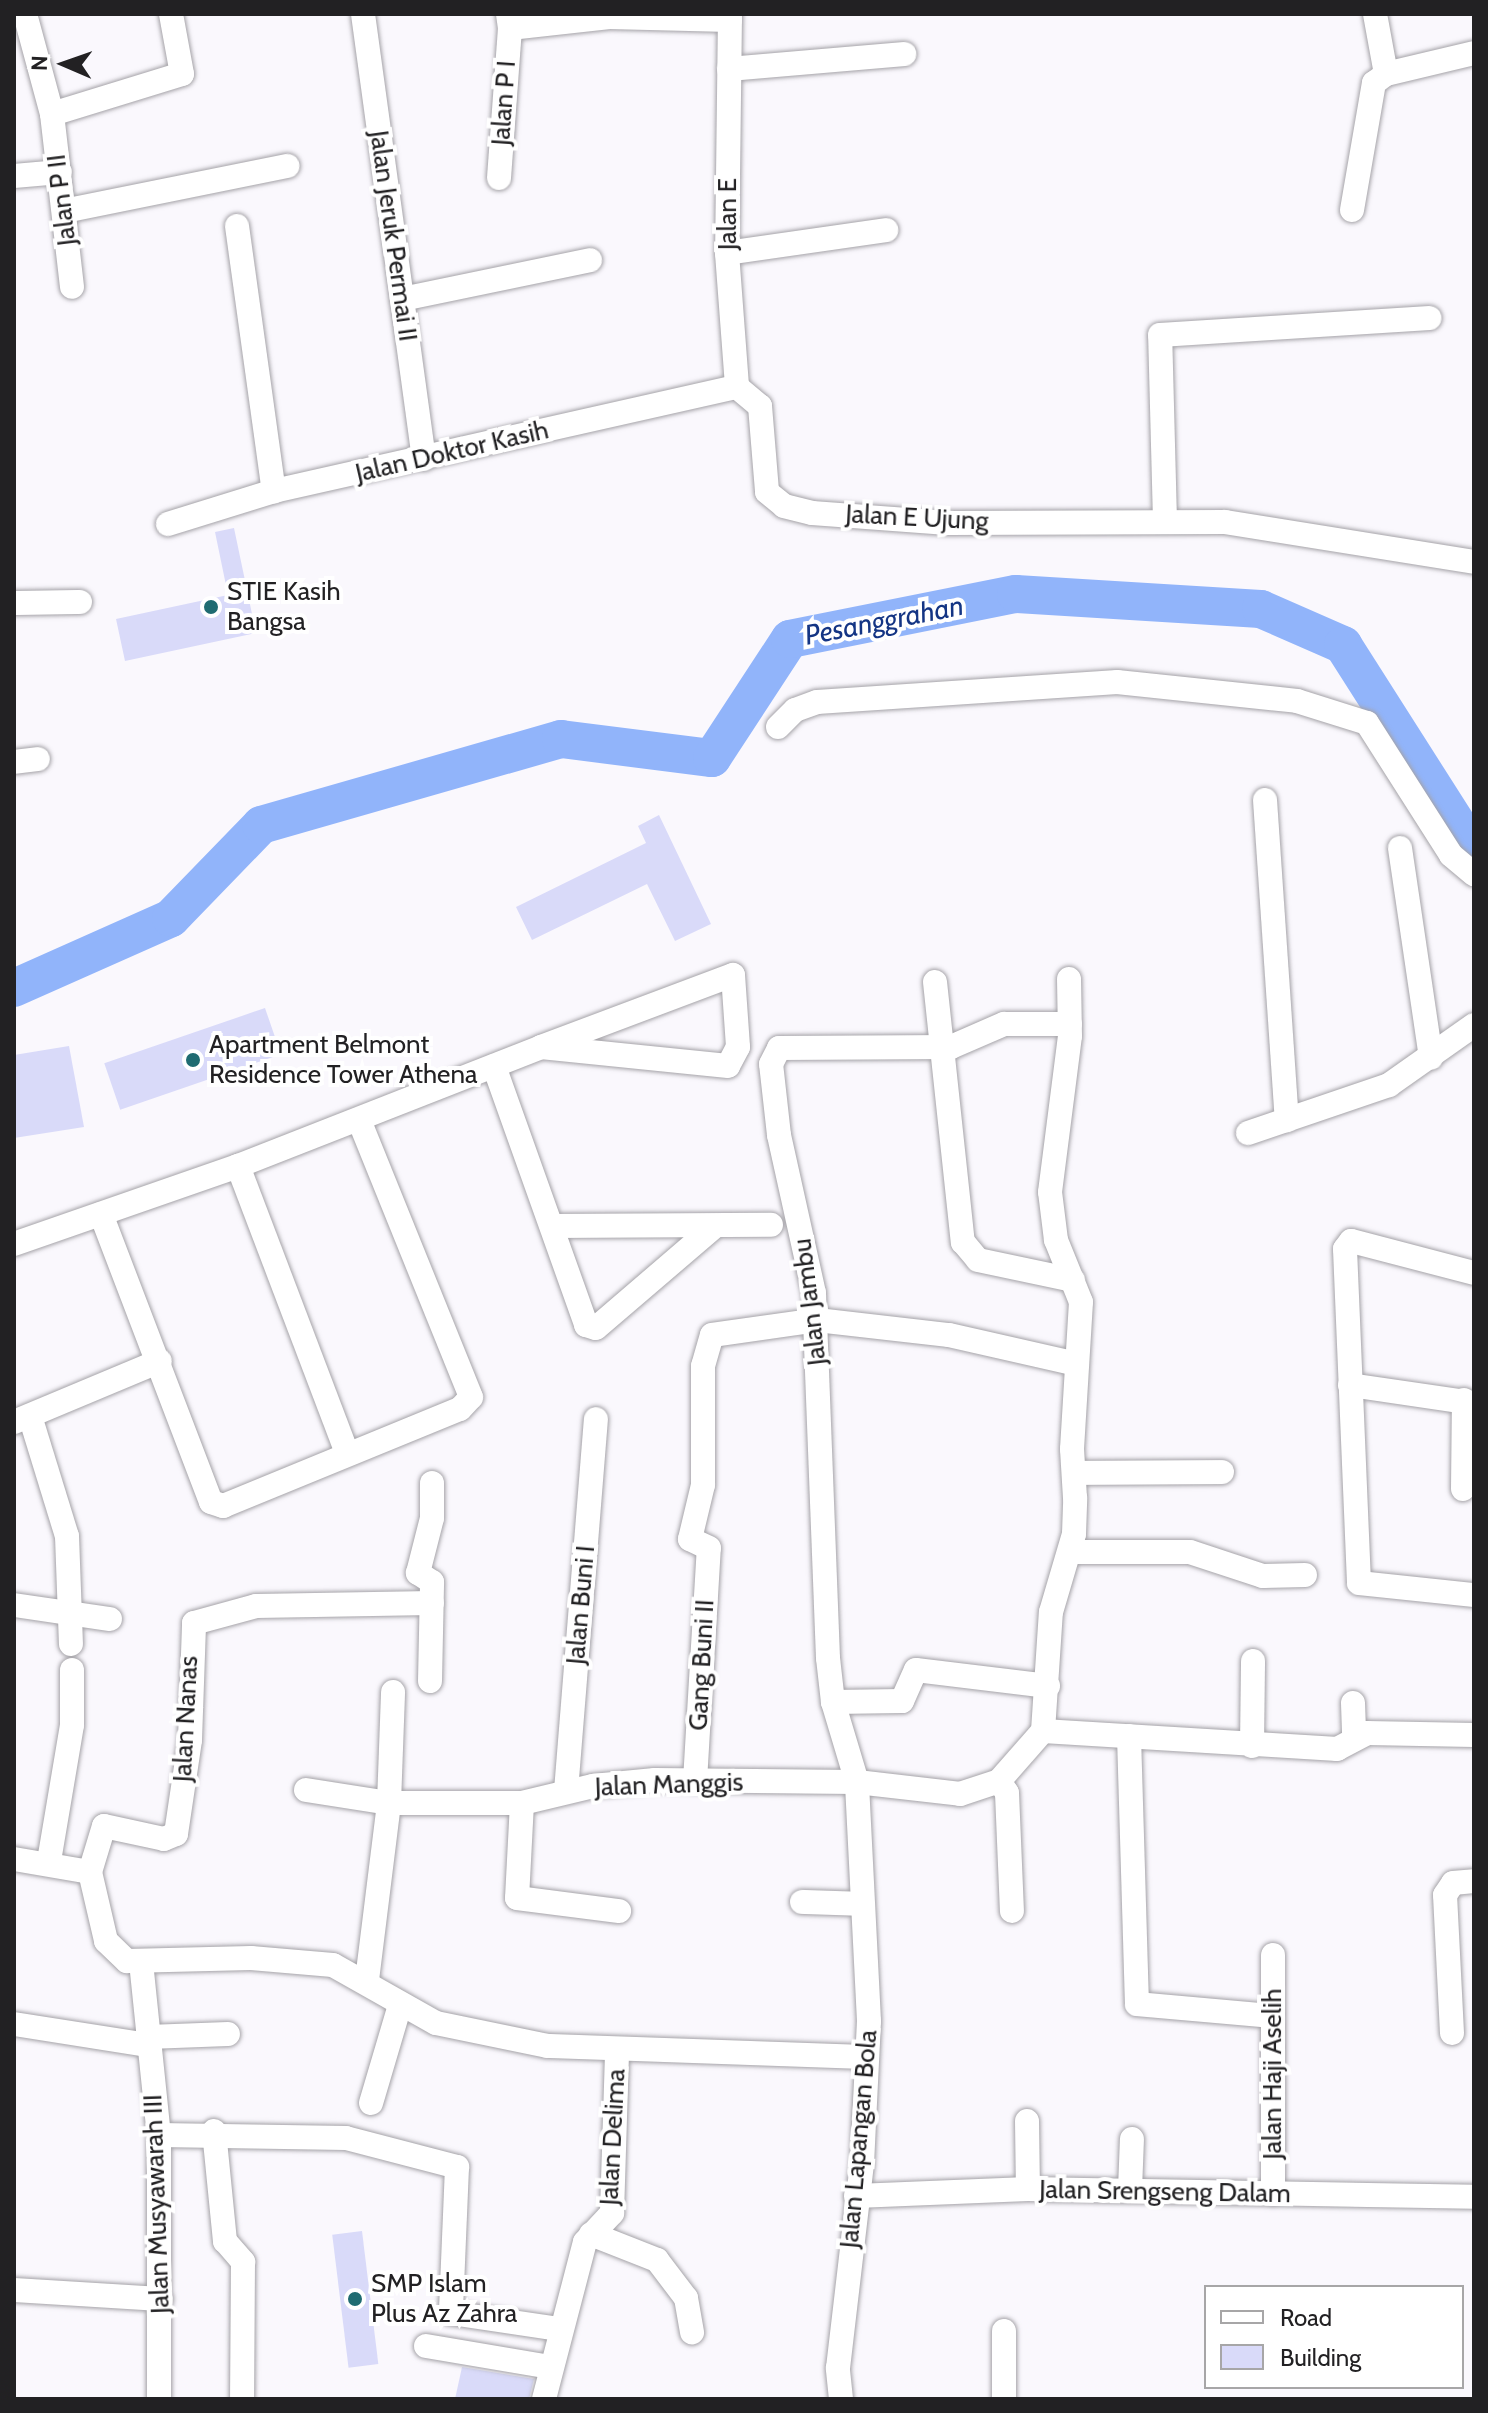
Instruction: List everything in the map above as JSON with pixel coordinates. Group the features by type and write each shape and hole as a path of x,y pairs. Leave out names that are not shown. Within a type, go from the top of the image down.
{"street":[{"name":"Jalan P II","path":"25,14 52,114 72,287"},
{"path":"52,114 182,74 171,14"},
{"name":"Jalan Jeruk Permai II","path":"363,14 424,459"},
{"path":"1375,14 1386,74"},
{"name":"Jalan P I","path":"499,178 509,21 730,17"},
{"name":"Jalan E","path":"730,17 727,253 737,387"},
{"path":"1352,210 1365,104 1374,83 1386,74 1474,53"},
{"path":"729,69 904,54"},
{"path":"64,211 288,166"},
{"path":"14,176 60,172"},
{"path":"237,226 274,491"},
{"path":"727,253 886,230"},
{"path":"402,299 590,260"},
{"path":"1165,521 1160,335 1429,318"},
{"name":"Jalan Doktor Kasih","path":"168,524 274,491 737,387"},
{"name":"Jalan E Ujung","path":"737,387 758,402 763,485 784,506 948,523 1165,521 1267,526 1474,562"},
{"path":"14,603 80,602"},
{"path":"778,727 795,710 817,702 1117,682 1240,690 1312,704 1367,723 1451,855 1474,874"},
{"path":"1265,800 1287,1120"},
{"path":"1400,848 1431,1058"},
{"path":"14,1244 238,1166 359,1120 541,1047 585,1030 733,975 738,1047 728,1066 541,1047"},
{"path":"1012,1911 1007,1793 999,1781 1043,1731 1053,1597 1070,1552 1081,1317 1073,1280 1056,1240 1050,1192 1070,1024 1069,979"},
{"path":"935,982 939,1047 968,1252 1073,1280"},
{"path":"939,1047 975,1041 1004,1024 1070,1024"},
{"path":"1248,1133 1389,1085 1474,1025"},
{"name":"Jalan Jambu","path":"857,1782 833,1702 817,1320 775,1114 774,1054 800,1046 939,1047"},
{"path":"494,1066 590,1328 714,1227"},
{"path":"101,1214 215,1506 460,1409 471,1397 359,1120"},
{"path":"238,1166 347,1453"},
{"path":"552,1226 771,1225"},
{"path":"1474,1273 1349,1241 1350,1385 1359,1583 1474,1595"},
{"path":"817,1320 949,1335 1077,1364"},
{"name":"Gang Buni II","path":"695,1781 709,1548 690,1539 703,1485 706,1345 712,1335 732,1327 817,1320"},
{"path":"71,1644 67,1536 22,1419 160,1361"},
{"path":"1350,1385 1469,1402 1463,1489"},
{"name":"Jalan Buni I","path":"566,1791 596,1419"},
{"path":"1074,1473 1222,1472"},
{"path":"430,1681 431,1578 418,1573 432,1518 432,1483"},
{"path":"1070,1552 1190,1552 1263,1576 1305,1575"},
{"name":"Jalan Nanas","path":"90,1872 104,1826 164,1839 176,1834 190,1740 194,1623 256,1606 432,1603"},
{"path":"14,1605 69,1616 110,1619"},
{"path":"1252,1746 1253,1661"},
{"path":"49,1861 72,1725 72,1670"},
{"path":"833,1702 902,1701 916,1670 1048,1686"},
{"path":"367,1980 389,1803 393,1692"},
{"path":"1353,1703 1354,1739"},
{"path":"1043,1731 1337,1749 1354,1739 1393,1731 1474,1735"},
{"path":"1129,1736 1137,2004 1272,2016"},
{"name":"Jalan Manggis","path":"306,1790 389,1803 522,1803 566,1791 695,1781 857,1782 960,1794 999,1781"},
{"name":"Jalan Lapangan Bola","path":"841,2399 838,2368 867,2057 857,1782"},
{"path":"522,1803 517,1898 619,1911"},
{"path":"14,1859 49,1861 90,1872 112,1951 141,1962 316,1962 367,1980 400,2005 448,2026 617,2052 867,2057"},
{"path":"1452,2033 1445,1895 1453,1883 1474,1881"},
{"path":"802,1902 861,1904"},
{"name":"Jalan Haji Aselih","path":"1273,1955 1273,2194"},
{"name":"Jalan Musyawarah III","path":"141,1962 159,2135 159,2399"},
{"path":"371,2103 400,2005"},
{"path":"14,2024 148,2041 228,2034"},
{"name":"Jalan Delima","path":"544,2399 560,2329 591,2234 612,2213 617,2052"},
{"path":"1027,2121 1028,2189"},
{"path":"159,2135 214,2131 365,2140 457,2167 451,2313 560,2329"},
{"path":"214,2131 225,2241 243,2262 242,2399"},
{"path":"1130,2190 1132,2139"},
{"name":"Jalan Srengseng Dalam","path":"856,2196 1028,2189 1474,2197"},
{"path":"591,2234 657,2260 686,2298 692,2332"},
{"path":"14,2290 161,2299"},
{"path":"1004,2331 1004,2399"},
{"path":"426,2346 550,2367"}],"building":[{"name":"STIE Kasih Bangsa","path":"234,528 256,633 125,661 116,619 228,595 215,532"},
{"path":"659,815 711,924 675,941 647,884 532,940 516,907 646,843 638,826"},
{"name":"Apartment Belmont Residence Tower Athena","path":"265,1008 281,1054 120,1110 104,1063"},
{"path":"69,1046 84,1127 14,1138 14,1055"},
{"name":"SMP Islam Plus Az Zahra","path":"362,2231 378,2364 349,2368 332,2235"},
{"path":"462,2367 534,2379 529,2399 455,2399"}],"waterway":[{"name":"Pesanggrahan","path":"14,988 171,918 261,825 561,739 712,758 790,639 1016,594 1261,609 1343,645 1474,851"}],"place":[{"name":"STIE Kasih Bangsa","path":"211,607"},
{"name":"Apartment Belmont Residence Tower Athena","path":"193,1060"},
{"name":"SMP Islam Plus Az Zahra","path":"355,2299"}]}
